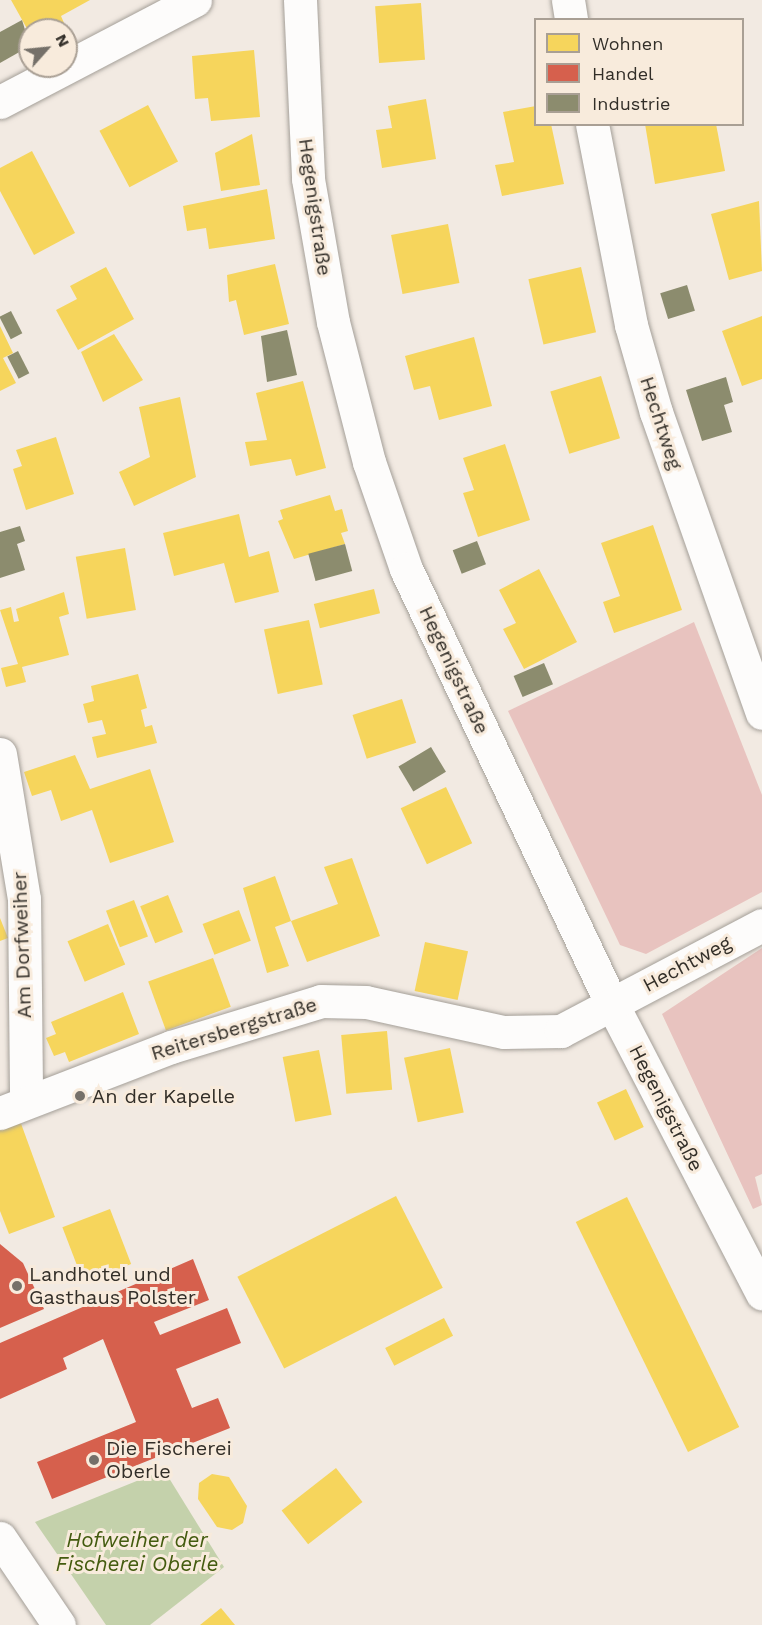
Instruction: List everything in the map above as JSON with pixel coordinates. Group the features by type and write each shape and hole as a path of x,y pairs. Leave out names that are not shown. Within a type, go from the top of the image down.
{"street":[{"path":"0,102 147,10 195,0"},
{"name":"Hegenigstraße","path":"300,0 308,179 333,322 369,462 406,569 612,1004 762,1293"},
{"path":"568,0 572,18"},
{"name":"Hechtweg","path":"592,126 631,325 656,412 762,712"},
{"name":"Am Dorfweiher","path":"0,754 24,899 13,1108"},
{"name":"Hechtweg","path":"612,1004 762,925"},
{"name":"Reitersbergstraße","path":"13,1108 171,1047 321,1001 366,1002 541,1035 612,1004"},
{"path":"0,1538 59,1625"}],"shaded area":[{"path":"694,622 762,795 762,892 646,954 620,945 508,711"},
{"path":"762,948 762,1174 755,1177 762,1205 753,1209 662,1014"}],"water":[{"name":"Hofweiher der Fischerei Oberle","path":"164,1470 224,1567 150,1625 106,1625 35,1522"}],"building: Wohnen":[{"path":"11,0 90,0 61,16 62,18 21,18"},
{"path":"421,3 425,60 379,63 375,6"},
{"path":"254,50 260,117 211,121 208,98 195,99 192,56"},
{"path":"426,99 436,159 382,168 376,130 392,128 388,106"},
{"path":"148,105 178,162 129,187 99,131"},
{"path":"534,106 534,126 551,126 564,184 502,196 495,165 514,162 503,112"},
{"path":"645,126 716,126 725,171 655,184"},
{"path":"252,134 260,185 221,191 215,153"},
{"path":"32,151 75,233 34,255 0,191 0,168"},
{"path":"267,189 275,239 209,249 206,228 187,231 183,206"},
{"path":"759,201 762,271 729,280 711,214"},
{"path":"448,224 459,283 403,294 391,235"},
{"path":"275,264 289,324 244,335 236,300 229,302 227,275"},
{"path":"106,267 134,319 78,350 56,310 77,299 70,286"},
{"path":"581,267 596,332 543,344 528,279"},
{"path":"762,316 762,379 742,386 722,331"},
{"path":"0,326 13,353 3,358 16,383 0,391"},
{"path":"114,334 143,380 103,402 81,352"},
{"path":"474,337 492,406 439,420 430,386 414,390 405,356"},
{"path":"601,376 620,438 569,454 550,391"},
{"path":"303,381 326,468 296,476 291,459 250,466 245,442 267,440 256,393"},
{"path":"180,397 196,477 134,506 119,472 150,457 139,407"},
{"path":"56,437 74,494 26,510 13,469 22,466 16,450"},
{"path":"505,444 530,520 478,537 463,493 474,490 463,458"},
{"path":"330,495 335,511 342,509 348,531 341,533 345,544 294,559 278,521 283,519 280,510"},
{"path":"239,514 249,557 269,551 279,592 235,603 224,563 174,576 163,533"},
{"path":"653,525 682,610 614,633 603,602 620,596 601,543"},
{"path":"125,548 136,610 87,619 76,557"},
{"path":"539,569 577,642 524,669 503,629 516,623 499,590"},
{"path":"374,589 380,613 320,628 314,604"},
{"path":"64,592 69,614 59,617 69,655 22,667 26,682 6,687 1,668 18,664 0,610 11,607 14,622 19,621 16,609"},
{"path":"309,620 323,685 278,694 264,630"},
{"path":"138,674 147,708 141,710 145,727 152,725 157,743 97,758 92,737 106,734 102,720 88,723 83,704 94,701 91,686"},
{"path":"402,699 416,743 367,759 353,715"},
{"path":"75,755 90,789 150,769 174,842 110,863 92,810 61,821 51,790 32,796 24,772"},
{"path":"446,787 472,843 427,864 401,808"},
{"path":"352,858 380,936 307,962 291,921 338,904 324,867"},
{"path":"275,876 291,921 275,927 289,966 267,973 243,888"},
{"path":"168,895 183,932 155,943 140,906"},
{"path":"134,900 148,936 120,947 106,911"},
{"path":"239,910 251,941 214,955 203,924"},
{"path":"0,918 8,938 0,941"},
{"path":"108,924 125,965 85,982 67,941"},
{"path":"425,942 468,951 458,1000 415,991"},
{"path":"213,958 231,1007 166,1030 148,982"},
{"path":"123,992 139,1034 69,1062 65,1052 54,1056 46,1038 56,1034 51,1022"},
{"path":"387,1031 392,1090 346,1094 341,1035"},
{"path":"450,1048 464,1113 418,1122 404,1058"},
{"path":"319,1050 332,1115 295,1122 283,1057"},
{"path":"626,1089 644,1127 615,1141 597,1103"},
{"path":"19,1118 55,1217 9,1234 0,1211 0,1125"},
{"path":"396,1196 443,1288 284,1369 237,1277"},
{"path":"627,1197 739,1427 688,1452 576,1222"},
{"path":"110,1209 131,1264 84,1282 62,1227"},
{"path":"444,1318 453,1336 394,1366 385,1348"},
{"path":"336,1468 362,1502 308,1544 282,1510"},
{"path":"212,1474 229,1477 247,1506 243,1523 232,1530 217,1527 198,1499 199,1483"},
{"path":"221,1608 235,1625 200,1625"}],"building: Handel":[{"name":"Landhotel und Gasthaus Polster","path":"0,1244 23,1263 44,1309 0,1328"},
{"path":"193,1259 209,1300 154,1322 160,1335 227,1308 241,1343 176,1369 192,1408 218,1398 230,1428 52,1499 37,1462 136,1422 103,1339 63,1358 67,1369 0,1399 0,1343"}],"building: Industrie":[{"path":"18,22 18,53 0,63 0,32"},
{"path":"687,285 695,311 668,319 660,293"},
{"path":"11,311 22,333 11,339 0,317"},
{"path":"287,330 297,375 267,382 261,336"},
{"path":"18,351 29,373 19,379 7,356"},
{"path":"726,377 733,402 724,405 732,432 702,441 686,390"},
{"path":"20,526 25,541 17,544 25,570 0,578 0,532"},
{"path":"477,541 486,564 462,574 453,550"},
{"path":"345,544 352,571 316,581 308,554"},
{"path":"544,663 553,684 523,697 514,676"},
{"path":"431,747 446,772 413,791 398,767"}],"place":[{"name":"An der Kapelle","path":"80,1096"},
{"name":"Landhotel und Gasthaus Polster","path":"17,1286"},
{"name":"Die Fischerei Oberle","path":"94,1460"}]}
